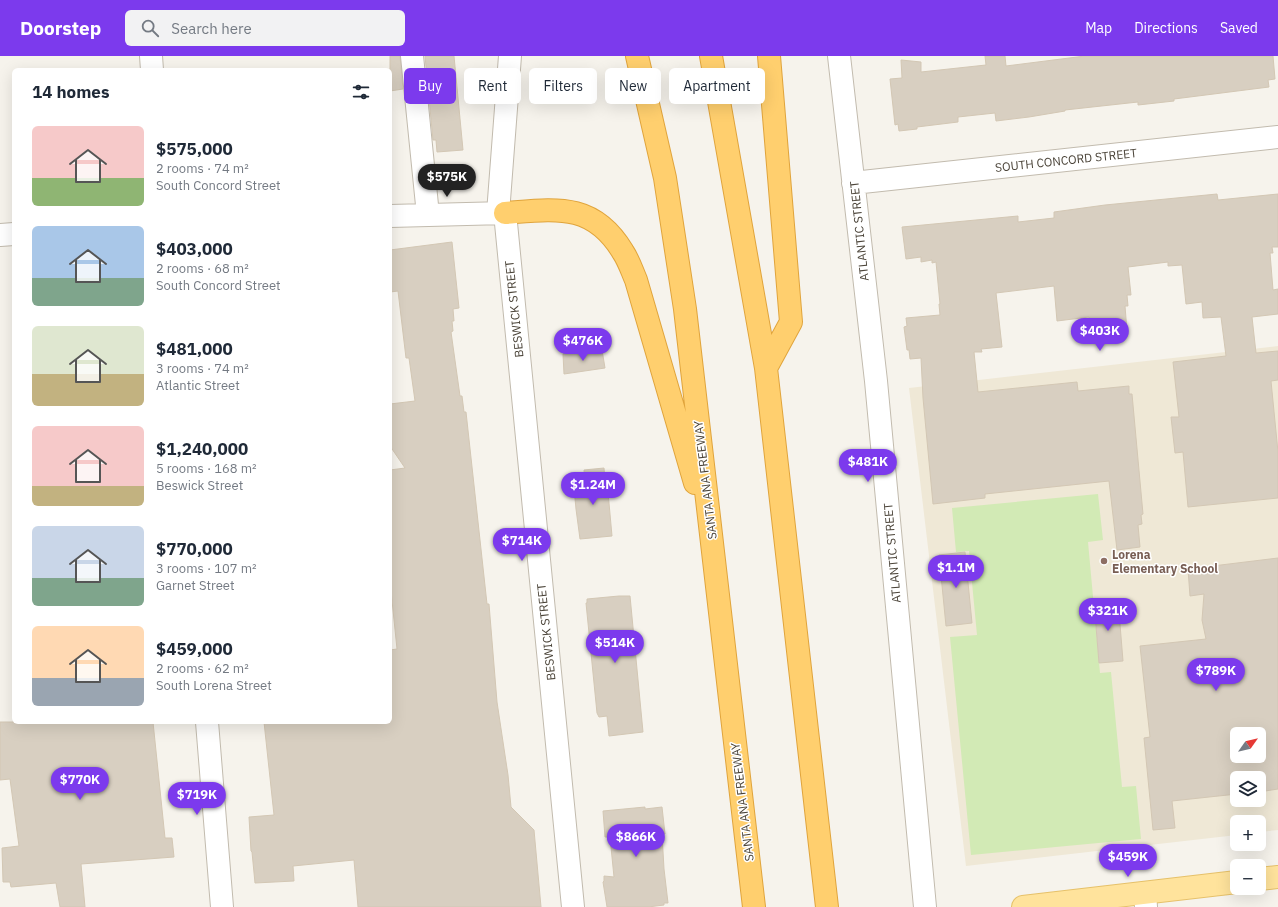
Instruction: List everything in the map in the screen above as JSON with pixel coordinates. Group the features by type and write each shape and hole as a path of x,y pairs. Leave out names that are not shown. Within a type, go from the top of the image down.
{"highway":[{"name":"SANTA ANA FREEWAY","path":"637,56 665,178 685,309 754,907"},
{"path":"711,56 766,368 828,907"},
{"path":"766,368 791,322 769,56"},
{"path":"502,213 549,210 576,213 598,223 610,233 624,253 636,280 713,544"}],"main road":[{"path":"1266,879 1278,877"},
{"path":"1023,907 1146,900 1230,883"}],"street":[{"path":"151,56 152,68"},
{"path":"412,56 428,215"},
{"name":"BESWICK STREET","path":"510,56 502,213 573,907"},
{"name":"ATLANTIC STREET","path":"839,56 876,389 925,907"},
{"name":"SOUTH CONCORD STREET","path":"853,183 1278,137"},
{"path":"392,216 502,213"},
{"path":"0,235 12,234"},
{"path":"207,724 222,907"}],"shaded area":[{"name":"Lorena Elementary School","path":"1278,346 1278,830 1266,831 1266,815 1230,815 1230,836 966,866 909,388"}],"green space":[{"path":"1098,494 1103,540 1088,542 1100,673 1111,672 1122,787 1136,786 1141,839 971,855 950,637 977,635 969,551 956,552 952,508"}],"building":[{"path":"390,56 400,56 403,89 392,91 392,68 390,68"},
{"path":"425,56 454,56 455,68 426,68"},
{"path":"985,56 1005,56 1006,66 1085,56 1273,56 1275,79 1268,80 1269,87 1174,99 1174,101 1138,105 1138,102 1065,110 1029,117 996,121 995,113 958,117 958,122 917,127 917,129 899,131 898,124 895,125 890,79 902,78 901,60 921,62 921,72 986,65"},
{"path":"456,77 463,150 437,152 436,140 433,140 430,104 456,104"},
{"path":"1217,194 1218,200 1278,194 1278,247 1272,247 1273,253 1270,253 1273,290 1278,289 1278,314 1252,317 1256,353 1278,351 1278,380 1271,381 1278,452 1278,498 1188,507 1183,452 1175,453 1171,417 1179,417 1173,362 1226,356 1221,317 1203,318 1202,302 1186,304 1182,265 1168,266 1168,262 1128,267 1131,295 1127,295 1128,306 1125,306 1127,331 1091,335 1089,317 1057,321 1054,286 996,293 1002,347 981,349 982,352 974,352 978,392 1077,382 1078,391 1129,386 1129,394 1132,394 1143,514 1141,515 1142,524 1138,525 1140,547 1117,550 1109,481 985,494 985,498 933,504 923,398 921,358 910,359 909,350 907,350 904,327 907,326 906,318 940,315 936,262 932,263 932,260 921,262 921,257 906,259 902,227 1018,216 1018,222 1054,218 1054,212 1105,205"},
{"path":"452,242 459,308 453,309 454,321 452,321 453,331 451,332 460,396 462,396 464,412 466,412 487,604 489,604 497,702 508,775 511,807 534,830 541,907 358,907 354,860 293,866 294,881 255,883 249,817 274,815 264,724 392,724 392,650 397,649 392,600 392,470 405,468 392,449 392,404 415,401 409,358 406,358 398,291 392,292 392,250"},
{"path":"602,350 605,368 564,374 563,354"},
{"path":"604,468 605,481 607,481 612,536 580,539 574,488 575,484 585,483 584,470"},
{"path":"965,552 972,623 946,626 939,555"},
{"path":"1278,558 1278,789 1266,791 1266,771 1230,771 1230,795 1172,801 1175,828 1153,830 1144,738 1150,737 1140,646 1206,639 1202,620 1204,594 1190,596 1188,569"},
{"path":"630,596 643,732 609,736 607,716 599,717 597,713 586,603 587,599"},
{"path":"1118,600 1123,661 1099,663 1094,602"},
{"path":"0,722 12,722 12,724 153,724 165,838 172,838 174,857 81,864 85,907 60,907 56,883 11,887 10,882 3,882 2,848 19,846 10,779 0,780"},
{"path":"645,807 645,809 662,807 665,834 662,834 664,869 668,903 648,907 607,907 603,882 604,876 614,877 610,837 605,837 603,811"}],"place":[{"name":"Lorena Elementary School","path":"1104,561"}]}
